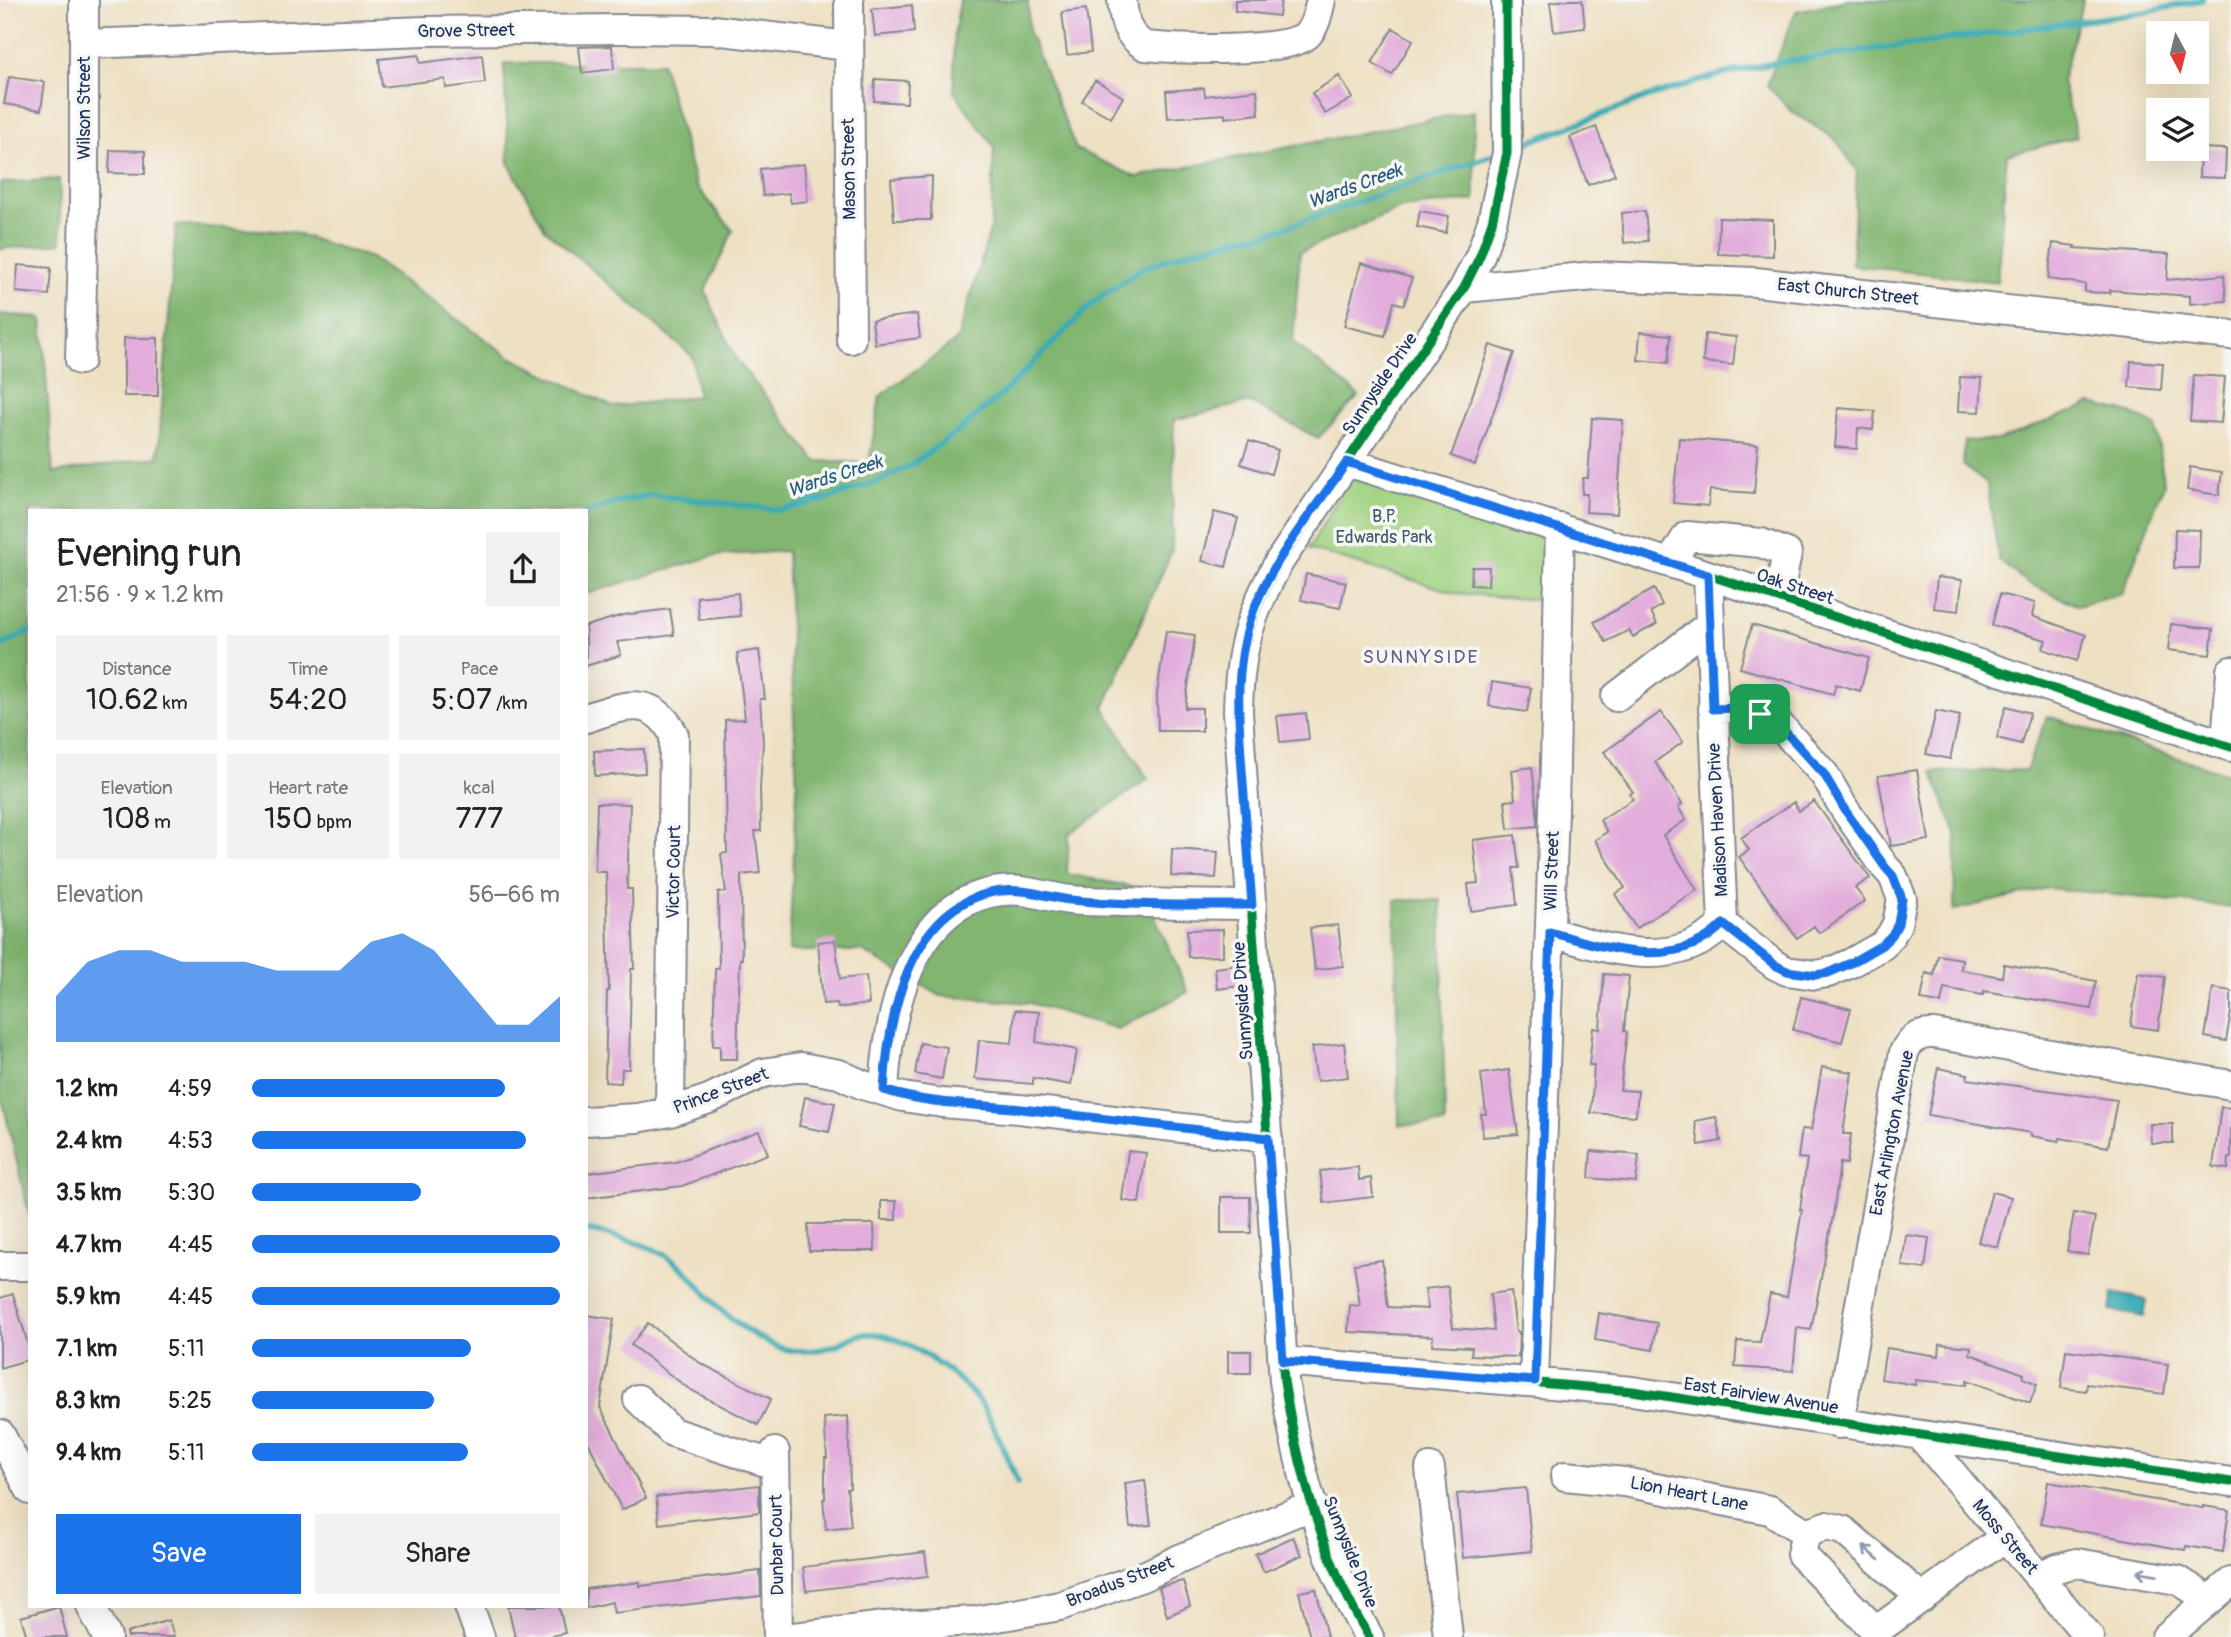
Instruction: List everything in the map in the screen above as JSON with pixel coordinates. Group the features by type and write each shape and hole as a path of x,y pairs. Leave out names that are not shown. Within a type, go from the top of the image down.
{"street":[{"name":"Wilson Street","path":"80,360 84,208 84,0"},
{"name":"Mason Street","path":"849,0 852,339"},
{"path":"1122,0 1126,27 1137,41 1145,46 1205,50 1299,40 1312,28 1321,0"},
{"name":"Sunnyside Drive","path":"1369,1637 1336,1570 1312,1505 1289,1413 1283,1361 1238,712 1238,672 1246,634 1259,597 1279,562 1464,288 1480,256 1492,222 1507,141 1506,0"},
{"name":"Grove Street","path":"84,44 425,31 623,29 724,31 848,46"},
{"name":"East Church Street","path":"1464,288 1596,276 1755,282 2231,335"},
{"name":"Oak Street","path":"1347,462 1708,575 2229,746"},
{"name":"Will Street","path":"1535,1381 1560,528"},
{"path":"1670,563 1687,536 1761,543 1787,553 1778,598"},
{"name":"Madison Haven Drive","path":"1708,575 1723,924"},
{"path":"1616,697 1709,625"},
{"path":"2229,746 2231,671"},
{"name":"Victor Court","path":"588,717 623,706 636,705 659,714 674,735 670,1112"},
{"path":"1550,932 1603,947 1665,954 1699,943 1723,924 1775,965 1787,971 1815,975 1828,973 1851,963 1882,945 1892,935 1898,924 1902,899 1893,876 1845,810 1824,774 1780,726 1760,714 1737,708 1713,709"},
{"path":"884,1090 886,1054 893,1016 905,979 933,928 966,902 985,894 1015,890 1069,900 1252,905"},
{"name":"East Arlington Avenue","path":"1839,1424 1904,1052 1912,1039 1919,1035 1934,1034 2231,1085"},
{"name":"Prince Street","path":"588,1121 637,1118 670,1112 709,1100 763,1073 781,1068 801,1067 839,1074 863,1085 903,1097 942,1103 1019,1109 1268,1138"},
{"path":"0,1266 28,1266"},
{"name":"East Fairview Avenue","path":"1283,1361 1632,1391 2231,1482"},
{"name":"Dunbar Court","path":"638,1399 672,1432 775,1458 778,1637"},
{"path":"0,1434 28,1486"},
{"name":"Moss Street","path":"1921,1436 2089,1637"},
{"path":"1430,1468 1448,1637"},
{"name":"Lion Heart Lane","path":"1565,1476 1624,1482 1770,1510 1806,1533"},
{"name":"Broadus Street","path":"794,1637 885,1626 974,1621 1060,1606 1142,1577 1312,1505"},
{"path":"1922,1598 1843,1530 1826,1525 1806,1533 1801,1554 1876,1632 2005,1537"},
{"path":"2038,1577 2066,1564 2077,1563 2178,1580 2207,1602"},
{"path":"2166,1637 2231,1582"},
{"path":"92,1608 107,1637"},
{"path":"470,1608 480,1637"}],"green space":[{"path":"960,0 1028,0 1029,32 1076,149 1136,177 1474,111 1475,200 1402,208 1300,252 1293,342 1359,396 1318,438 1249,402 1174,420 1172,550 1104,708 1148,779 1069,834 1067,874 1143,889 1188,992 1118,1029 1030,1003 941,996 862,951 789,951 797,790 787,551 713,556 588,593 588,509 28,509 28,1209 0,1090 0,314 42,318 53,473 158,457 176,225 291,232 371,258 510,357 613,407 698,396 692,356 545,229 509,164 504,63 662,63 696,186 733,231 705,291 736,359 816,461 869,463 880,396 957,340 991,228 994,147 954,92 954,36"},
{"path":"1847,0 2083,0 2062,82 2077,137 2007,155 1997,282 1852,265 1857,170 1835,139 1791,111 1767,85 1796,11"},
{"path":"59,179 61,243 0,249 0,183"},
{"path":"2091,404 2130,413 2156,426 2164,484 2122,594 2078,606 2028,583 1999,561 1987,484 1963,465 1965,441 1999,440"},
{"name":"B.P. Edwards Park","path":"1368,475 1552,534 1549,601 1456,593 1309,549 1349,479"},
{"path":"2047,716 2231,775 2231,907 2048,888 1954,910 1956,833 1932,772 2026,770"},
{"path":"1395,900 1441,900 1445,1124 1399,1125"}],"water":[{"path":"2113,1293 2147,1300 2144,1317 2110,1310"}],"building":[{"path":"1235,0 1281,0 1279,16 1235,11"},
{"path":"1582,0 1585,28 1554,32 1550,2"},
{"path":"912,5 914,32 875,36 872,9"},
{"path":"1086,9 1091,52 1067,55 1062,12"},
{"path":"1393,28 1413,40 1392,75 1372,63"},
{"path":"612,46 614,69 582,73 579,47"},
{"path":"419,55 420,63 482,55 485,83 446,88 445,79 382,87 379,59"},
{"path":"1339,76 1353,98 1325,114 1312,93"},
{"path":"9,77 45,82 41,110 4,104"},
{"path":"875,79 908,81 907,103 874,101"},
{"path":"1095,80 1123,97 1111,118 1082,101"},
{"path":"1204,88 1205,96 1257,90 1259,114 1225,118 1225,114 1168,118 1166,91"},
{"path":"1596,127 1615,175 1588,185 1570,137"},
{"path":"2209,148 2226,149 2225,178 2199,177 2200,161 2209,161"},
{"path":"110,150 145,151 145,174 109,173"},
{"path":"804,164 808,201 791,203 789,193 763,196 760,169"},
{"path":"932,176 931,220 894,220 891,179"},
{"path":"1420,211 1449,216 1446,233 1417,227"},
{"path":"1645,211 1648,241 1624,243 1622,213"},
{"path":"1719,218 1773,220 1773,256 1718,254"},
{"path":"2053,243 2075,246 2074,248 2169,254 2167,280 2224,275 2226,301 2190,304 2190,296 2110,290 2110,293 2085,292 2085,284 2048,279"},
{"path":"1361,263 1412,278 1404,305 1394,302 1385,336 1344,326"},
{"path":"18,265 51,268 49,295 16,292"},
{"path":"917,314 920,338 875,344 872,320"},
{"path":"1640,332 1671,335 1668,363 1638,360"},
{"path":"1705,334 1736,337 1733,365 1703,362"},
{"path":"124,338 158,338 158,396 124,396"},
{"path":"1490,345 1514,353 1475,465 1451,456"},
{"path":"2131,361 2163,363 2161,390 2129,387"},
{"path":"2194,375 2225,377 2221,423 2190,421"},
{"path":"1960,377 1982,378 1980,412 1958,411"},
{"path":"1838,408 1875,411 1873,430 1858,428 1857,449 1835,447"},
{"path":"1592,418 1623,420 1617,514 1586,512 1587,494 1582,494 1583,478 1588,478"},
{"path":"1679,438 1758,445 1754,493 1710,490 1708,506 1673,503"},
{"path":"1249,441 1278,450 1271,474 1241,464"},
{"path":"2190,467 2222,472 2219,495 2187,490"},
{"path":"1214,512 1238,518 1226,567 1202,561"},
{"path":"2175,529 2200,530 2199,568 2174,568"},
{"path":"1472,567 1489,567 1488,586 1471,585"},
{"path":"1306,574 1346,582 1340,608 1301,600"},
{"path":"1937,577 1962,580 1959,611 1934,608"},
{"path":"1654,589 1662,605 1651,612 1657,624 1633,637 1629,630 1606,642 1594,622"},
{"path":"738,593 740,616 699,620 697,597"},
{"path":"2000,594 2035,603 2032,616 2086,635 2077,661 2043,649 2046,640 1992,625"},
{"path":"670,609 674,635 617,642 621,655 588,665 588,625 623,615"},
{"path":"2171,624 2213,629 2210,655 2168,650"},
{"path":"1752,625 1869,658 1860,691 1836,684 1833,694 1740,668"},
{"path":"1166,631 1195,635 1185,708 1202,708 1202,731 1158,731 1157,694"},
{"path":"759,650 765,699 760,699 763,742 761,831 755,831 760,873 741,875 742,959 737,1059 720,1059 720,1046 713,1046 715,968 719,968 718,892 726,892 721,854 727,853 725,720 745,719 737,653"},
{"path":"1492,682 1531,688 1527,712 1489,706"},
{"path":"2006,706 2030,713 2021,744 1997,738"},
{"path":"1936,711 1960,716 1950,759 1926,754"},
{"path":"1661,712 1683,742 1655,762 1682,804 1678,807 1686,820 1663,835 1697,890 1636,928 1615,894 1625,888 1595,840 1607,832 1600,820 1633,799 1630,794 1633,792 1604,752"},
{"path":"1306,713 1309,739 1280,742 1277,716"},
{"path":"644,749 645,773 595,776 594,751"},
{"path":"1532,767 1537,826 1508,829 1505,801 1515,800 1512,770"},
{"path":"1917,770 1929,840 1891,846 1878,776"},
{"path":"1814,801 1870,878 1855,888 1865,901 1819,933 1814,926 1797,938 1739,857 1749,850 1741,838 1794,802 1799,811"},
{"path":"597,803 630,804 627,889 632,889 634,969 631,969 629,1069 622,1069 621,1083 605,1082 609,991 606,872 595,872"},
{"path":"1515,835 1519,868 1513,868 1517,905 1471,911 1468,884 1478,883 1473,840"},
{"path":"1172,849 1218,852 1216,878 1171,876"},
{"path":"1338,925 1343,966 1315,970 1310,928"},
{"path":"1223,929 1223,956 1188,957 1187,930"},
{"path":"835,940 840,979 866,976 869,1004 838,1008 837,1003 823,1004 818,942"},
{"path":"1938,955 1962,959 1961,970 2002,977 2004,964 2096,981 2091,1009 1984,991 1983,995 1944,988 1941,1003 1921,1000 1926,973 1934,975"},
{"path":"1238,965 1240,986 1217,989 1215,968"},
{"path":"2138,973 2165,977 2158,1030 2131,1026"},
{"path":"1604,974 1629,976 1624,1031 1627,1032 1620,1090 1638,1091 1636,1116 1591,1113 1594,1065 1589,1065 1593,1028 1600,1029"},
{"path":"2213,988 2231,991 2226,1041 2205,1037"},
{"path":"1801,997 1851,1009 1842,1042 1793,1030"},
{"path":"1015,1010 1039,1012 1036,1042 1077,1050 1071,1085 1033,1078 1033,1084 975,1079 979,1040 1012,1043"},
{"path":"920,1043 947,1047 942,1079 915,1074"},
{"path":"1344,1043 1348,1077 1317,1081 1312,1047"},
{"path":"1822,1067 1852,1072 1843,1134 1851,1134 1847,1164 1840,1163 1833,1216 1811,1330 1797,1328 1793,1371 1735,1367 1737,1341 1760,1342 1770,1294 1787,1297 1802,1210 1807,1159 1798,1158 1802,1129 1811,1130"},
{"path":"1938,1068 1968,1074 1967,1079 2117,1100 2108,1147 2060,1138 2059,1141 2031,1136 2031,1133 1928,1115"},
{"path":"1509,1070 1518,1134 1483,1137 1481,1114 1486,1114 1481,1074"},
{"path":"805,1097 835,1103 829,1132 799,1126"},
{"path":"2221,1107 2231,1108 2231,1158 2228,1169 2213,1167"},
{"path":"1716,1117 1721,1141 1699,1145 1695,1121"},
{"path":"2150,1124 2173,1124 2173,1143 2151,1143"},
{"path":"759,1131 768,1154 682,1186 588,1198 588,1173 676,1162"},
{"path":"1128,1151 1146,1153 1139,1203 1122,1200"},
{"path":"1591,1151 1639,1155 1636,1182 1589,1178"},
{"path":"1358,1167 1359,1180 1371,1178 1373,1197 1324,1203 1320,1171"},
{"path":"1992,1192 2011,1197 1998,1247 1978,1242"},
{"path":"1221,1197 1250,1197 1251,1233 1221,1233"},
{"path":"881,1201 896,1201 896,1220 881,1220"},
{"path":"2074,1213 2095,1217 2088,1255 2067,1251"},
{"path":"808,1224 874,1224 875,1251 809,1251"},
{"path":"1906,1235 1929,1238 1925,1269 1902,1266"},
{"path":"1382,1260 1388,1307 1428,1309 1425,1289 1448,1286 1453,1328 1494,1331 1490,1294 1511,1291 1516,1332 1519,1332 1518,1357 1471,1355 1472,1347 1432,1345 1433,1336 1348,1332 1350,1305 1360,1306 1354,1264"},
{"path":"13,1294 28,1344 28,1360 0,1368 0,1298"},
{"path":"1599,1313 1657,1323 1653,1350 1595,1340"},
{"path":"588,1315 614,1319 600,1407 646,1498 622,1510 588,1442"},
{"path":"648,1323 700,1363 771,1399 758,1425 689,1389 631,1345"},
{"path":"1940,1344 1971,1347 1970,1354 2024,1374 2023,1378 2037,1384 2030,1403 1967,1380 1967,1385 1915,1380 1915,1385 1881,1379 1886,1348 1939,1356"},
{"path":"2066,1350 2168,1364 2164,1394 2087,1384 2086,1391 2061,1388"},
{"path":"1228,1351 1251,1351 1251,1373 1228,1373"},
{"path":"848,1416 850,1488 847,1489 851,1526 826,1529 823,1499 827,1458 824,1418"},
{"path":"1145,1480 1151,1525 1130,1527 1125,1483"},
{"path":"2048,1482 2229,1510 2223,1552 2186,1546 2185,1550 2041,1524"},
{"path":"759,1485 759,1512 659,1524 656,1497"},
{"path":"1526,1488 1532,1551 1463,1558 1457,1494"},
{"path":"1293,1537 1302,1555 1264,1572 1255,1554"},
{"path":"925,1552 928,1576 806,1591 803,1567"},
{"path":"760,1571 761,1596 614,1613 612,1602 588,1608 588,1589 640,1582 640,1586"},
{"path":"1183,1581 1190,1606 1167,1616 1159,1587"},
{"path":"1316,1589 1327,1637 1310,1637 1299,1592"},
{"path":"60,1608 67,1637 27,1637 21,1617"},
{"path":"508,1608 559,1608 565,1633 546,1637 515,1637"},
{"path":"169,1620 174,1637 128,1637 127,1633"}],"waterway":[{"name":"Wards Creek","path":"1516,147 1648,97 1719,75 1775,63 2147,12 2202,0"},
{"name":"Wards Creek","path":"588,512 650,495 781,510 877,482 911,465 960,430 1003,393 1094,302 1141,269 1183,253 1240,238 1263,235 1499,153"},
{"name":"Wards Creek","path":"0,646 28,632"},
{"path":"588,1230 633,1242 665,1255 687,1273 731,1318 757,1337 778,1347 794,1351 819,1350 863,1334 878,1335 911,1346 943,1367 979,1401 995,1429 1018,1483"}],"cycle path":[{"path":"1369,1637 1338,1577 1314,1513 1284,1381 1238,712 1239,690 1244,652 1253,617 1279,562 1464,288 1480,256 1492,222 1507,153 1506,0"},
{"path":"1347,462 1708,575 2231,747"},
{"path":"1283,1361 1632,1391 2231,1482"}],"district":[{"name":"SUNNYSIDE","path":"1421,657"}],"route":[{"path":"1347,462 1708,575 1713,709 1737,708 1760,714 1780,726 1811,758 1893,876 1902,899 1898,924 1882,945 1851,963 1828,973 1815,975 1787,971 1775,965 1723,924 1699,943 1665,954 1603,947 1550,932 1535,1381 1283,1361 1268,1138 1019,1109 942,1103 903,1097 884,1090 886,1054 893,1016 905,979 933,928 966,902 985,894 1015,890 1069,900 1252,905 1238,712 1238,672 1246,634 1259,597 1279,562 1347,462"}]}
